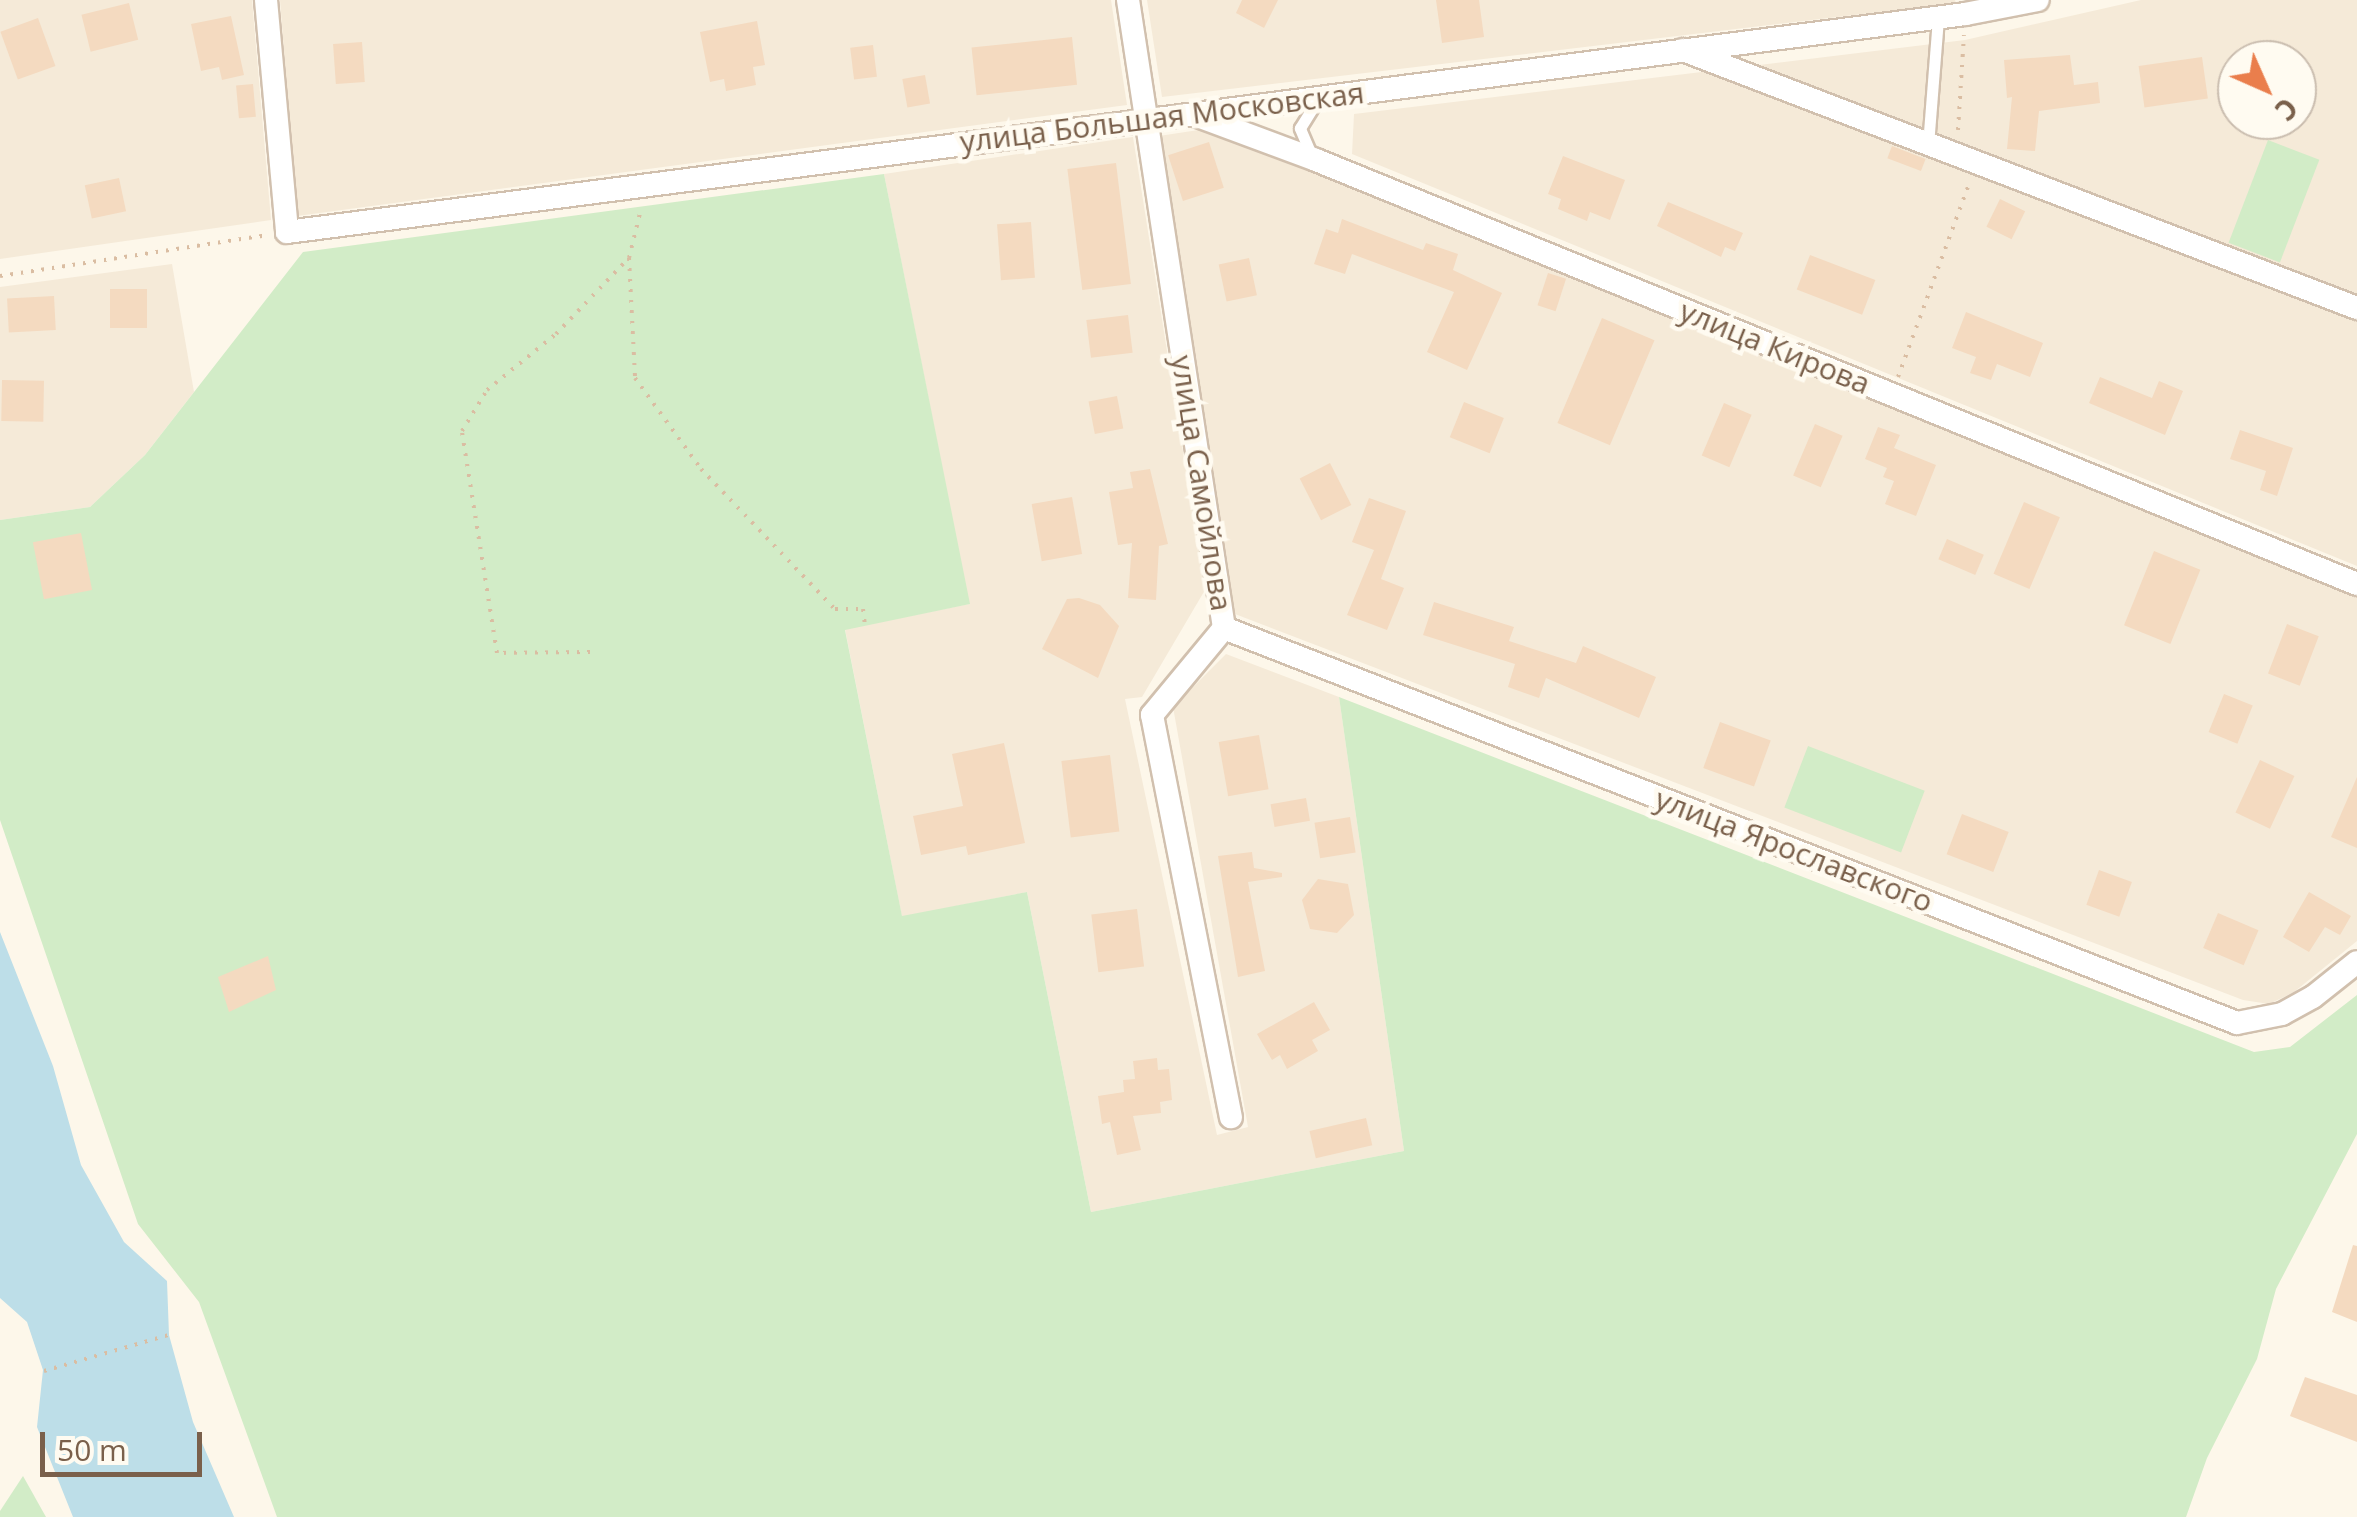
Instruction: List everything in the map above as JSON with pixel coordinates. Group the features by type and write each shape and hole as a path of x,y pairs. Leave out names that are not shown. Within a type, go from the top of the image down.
{"street":[{"path":"266,0 286,232"},
{"name":"улица Самойлова","path":"1128,0 1224,628 1152,715 1231,1116"},
{"name":"улица Большая Московская","path":"286,232 1938,17 1964,7 2038,0"},
{"path":"1680,49 2357,308"},
{"name":"улица Кирова","path":"1192,114 1316,160 2357,584"},
{"name":"улица Ярославского","path":"1224,628 2237,1023 2282,1014 2313,997 2357,962"}],"lane":[{"path":"1928,145 1938,17"},
{"path":"1316,160 1303,142 1300,128 1319,97"}],"path":[{"path":"1892,395 1976,164 1958,129 1964,7"},
{"path":"647,185 629,258 636,378 701,469 835,609 863,609 865,625"},
{"path":"0,276 286,232"},
{"path":"590,652 497,652 462,431 487,390 556,334 629,258"},
{"path":"44,1370 169,1335"}],"shaded area":[{"path":"0,0 252,0 271,220 0,259"},
{"path":"280,0 1111,0 1127,105 297,216"},
{"path":"1147,0 1955,0 1956,3 1162,97"},
{"path":"2141,0 2357,0 2357,566 1352,154 1354,114 1965,40"},
{"path":"1205,129 2357,596 2357,941 2294,992 2269,1004 2243,1000 1235,614 1159,136"},
{"path":"1133,137 1205,590 1142,697 1125,699 1217,1135 1248,1127 1173,707 1226,654 1339,697 1404,1151 1091,1212 1027,892 902,917 845,629 969,604 884,174"},
{"path":"172,264 194,392 145,455 90,507 0,520 0,287"}],"green space":[{"path":"2268,140 2319,160 2280,262 2229,243"},
{"path":"884,174 970,604 845,630 902,916 1027,892 1091,1212 1404,1151 1339,697 2254,1052 2290,1047 2357,995 2357,1134 2276,1289 2257,1359 2207,1458 2186,1517 277,1517 199,1302 138,1224 0,820 0,520 90,507 145,455 303,252"},
{"path":"1808,746 1925,791 1901,852 1784,808"},
{"path":"23,1476 46,1517 0,1517 0,1511"}],"water":[{"path":"0,932 53,1066 81,1165 124,1242 167,1281 169,1335 193,1422 234,1517 73,1517 37,1427 43,1370 27,1322 0,1298"}],"building":[{"path":"1242,0 1278,0 1264,28 1236,13"},
{"path":"1436,0 1479,0 1484,37 1442,43"},
{"path":"129,3 138,40 91,52 81,15"},
{"path":"231,16 244,75 222,80 219,67 201,71 191,24"},
{"path":"38,18 55,66 18,80 0,32"},
{"path":"757,21 765,65 753,67 756,85 726,91 724,79 710,82 700,32"},
{"path":"1072,37 1077,85 977,95 972,48"},
{"path":"362,42 365,82 336,84 333,44"},
{"path":"873,45 877,77 854,80 850,48"},
{"path":"2070,55 2074,85 2098,82 2100,103 2039,111 2035,151 2007,149 2012,97 2007,98 2004,60"},
{"path":"2202,57 2208,99 2144,107 2139,66"},
{"path":"925,75 930,104 907,108 902,79"},
{"path":"253,84 256,117 239,118 236,85"},
{"path":"1209,142 1224,188 1183,201 1168,155"},
{"path":"1892,146 1926,159 1921,171 1887,158"},
{"path":"1563,156 1625,180 1610,220 1590,212 1587,221 1558,209 1561,199 1548,194"},
{"path":"1116,163 1131,284 1082,290 1067,169"},
{"path":"119,178 126,211 92,219 85,185"},
{"path":"2000,199 2025,211 2012,239 1986,227"},
{"path":"1668,202 1743,233 1735,251 1725,247 1721,257 1657,226"},
{"path":"1342,219 1423,250 1426,243 1458,254 1453,270 1502,293 1467,370 1427,352 1454,292 1352,254 1345,274 1314,264 1326,229 1338,233"},
{"path":"1031,222 1035,278 1001,280 997,224"},
{"path":"1810,255 1875,280 1862,315 1797,290"},
{"path":"1249,258 1257,295 1227,302 1219,264"},
{"path":"1548,273 1566,279 1556,311 1537,305"},
{"path":"110,289 147,289 147,328 110,328"},
{"path":"54,296 56,330 9,332 7,298"},
{"path":"1966,312 2043,343 2030,377 1997,364 1991,380 1970,373 1976,357 1952,348"},
{"path":"1128,315 1133,353 1091,358 1086,320"},
{"path":"1602,318 1654,340 1610,445 1557,423"},
{"path":"2100,377 2152,398 2159,381 2183,391 2165,435 2089,403"},
{"path":"2,380 44,381 43,422 1,421"},
{"path":"1117,396 1123,428 1095,434 1089,402"},
{"path":"1464,402 1504,418 1490,453 1450,437"},
{"path":"1724,403 1752,415 1729,467 1702,455"},
{"path":"1815,424 1843,436 1821,487 1793,476"},
{"path":"1878,427 1900,435 1894,448 1936,465 1916,516 1885,504 1894,481 1883,477 1887,468 1865,459"},
{"path":"2240,430 2293,448 2277,496 2260,490 2266,471 2230,459"},
{"path":"1330,463 1351,505 1321,520 1300,478"},
{"path":"1150,469 1168,544 1159,546 1156,600 1128,598 1132,543 1118,545 1109,492 1133,488 1130,472"},
{"path":"1072,497 1082,554 1042,561 1032,504"},
{"path":"1369,498 1406,511 1381,579 1404,588 1387,630 1347,615 1374,550 1352,542"},
{"path":"2024,502 2060,517 2029,589 1994,574"},
{"path":"81,533 92,590 44,599 33,542"},
{"path":"1947,539 1984,555 1975,575 1938,559"},
{"path":"2154,551 2200,570 2170,644 2124,625"},
{"path":"1079,598 1100,605 1119,626 1098,678 1042,649 1067,599"},
{"path":"1434,602 1514,627 1509,641 1576,663 1583,646 1656,677 1639,718 1546,678 1539,698 1508,687 1515,664 1423,635"},
{"path":"2287,624 2319,636 2300,686 2268,673"},
{"path":"2224,694 2253,706 2237,744 2209,732"},
{"path":"1720,722 1771,740 1754,787 1703,768"},
{"path":"1259,735 1269,789 1228,796 1219,742"},
{"path":"1004,743 1025,843 968,855 966,846 921,855 913,816 963,806 952,754"},
{"path":"1110,755 1119,831 1071,837 1061,761"},
{"path":"2260,760 2294,776 2270,829 2235,813"},
{"path":"2357,777 2357,848 2331,837"},
{"path":"1306,798 1310,821 1275,827 1271,804"},
{"path":"1962,814 2009,832 1993,872 1947,854"},
{"path":"1350,817 1356,853 1320,858 1314,823"},
{"path":"1252,852 1254,868 1282,873 1282,877 1248,882 1265,971 1238,977 1218,856"},
{"path":"2099,870 2132,882 2119,917 2086,905"},
{"path":"1318,879 1348,884 1354,915 1337,933 1310,929 1302,900"},
{"path":"2309,892 2351,916 2340,935 2325,927 2309,952 2283,937"},
{"path":"1137,909 1144,967 1098,972 1091,915"},
{"path":"2218,913 2259,930 2244,965 2203,948"},
{"path":"268,956 276,990 229,1012 218,977"},
{"path":"1314,1002 1330,1030 1312,1040 1318,1051 1287,1069 1280,1055 1272,1060 1257,1034"},
{"path":"1157,1058 1158,1070 1169,1069 1172,1100 1160,1102 1161,1113 1133,1116 1141,1150 1117,1155 1110,1122 1102,1124 1098,1096 1124,1092 1123,1080 1135,1079 1133,1061"},
{"path":"1366,1118 1372,1145 1316,1158 1309,1131"},
{"path":"2353,1245 2357,1246 2357,1322 2332,1312"},
{"path":"2305,1377 2357,1395 2357,1442 2290,1416"}]}
